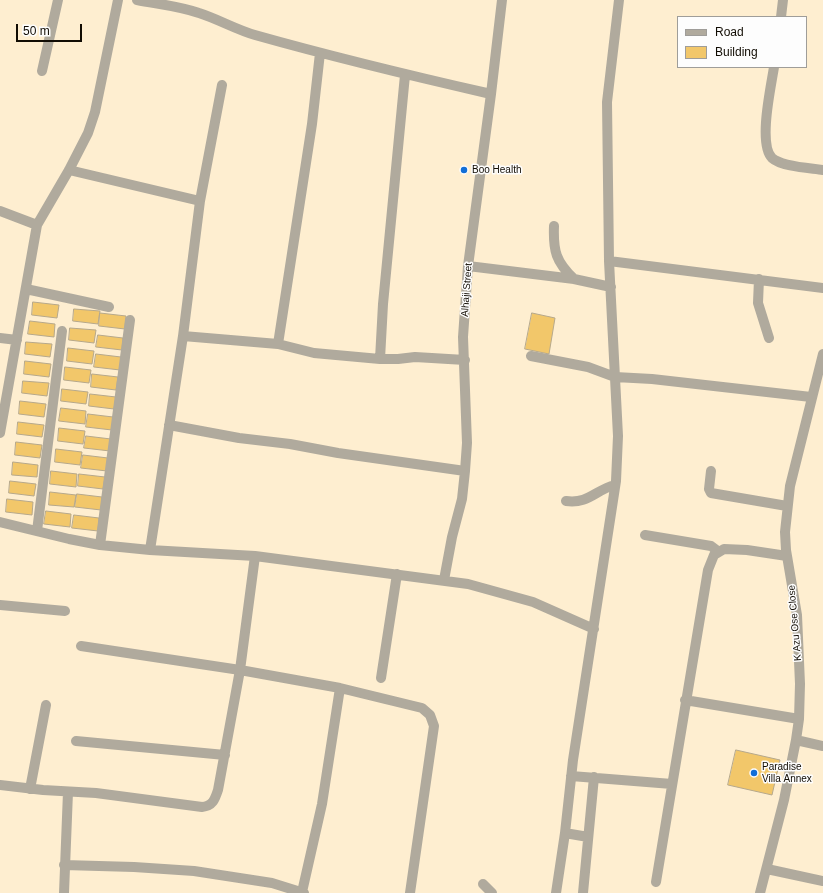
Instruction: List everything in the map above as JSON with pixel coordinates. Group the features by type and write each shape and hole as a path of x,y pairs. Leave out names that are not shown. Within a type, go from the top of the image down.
{"street":[{"path":"42,71 58,0"},
{"path":"0,433 37,225 69,170 88,133 95,112 118,0"},
{"path":"137,0 198,12 223,21 253,35 320,53 491,94"},
{"name":"Alhaji Street","path":"444,580 452,537 462,498 465,471 467,443 463,337 468,266 491,94 500,0"},
{"path":"556,893 565,833 571,776 615,485 618,436 609,261 608,102 619,0"},
{"path":"780,16 783,0"},
{"path":"278,344 312,124 320,53"},
{"path":"774,68 766,121 765,139 767,150 773,158 783,163 823,170"},
{"path":"380,358 383,304 405,74"},
{"path":"150,550 183,336 200,201 222,85"},
{"path":"69,170 200,201"},
{"path":"0,211 37,225"},
{"path":"554,226 553,243 556,257 565,270 574,279"},
{"path":"609,261 823,288"},
{"path":"468,266 574,279 611,287"},
{"path":"759,280 758,303 769,338"},
{"path":"26,289 109,307"},
{"path":"100,545 130,320"},
{"path":"37,531 62,331"},
{"path":"183,336 278,344 314,353 398,359 415,357 465,360"},
{"path":"0,338 17,340"},
{"name":"K Azu Ose Close","path":"760,893 784,800 799,719 800,684 797,615 785,532 790,486 823,354"},
{"path":"531,356 588,367 615,377 652,379 812,397"},
{"path":"169,425 239,438 290,444 338,453 465,471"},
{"path":"711,471 709,489 711,494 787,506"},
{"path":"566,501 583,501 615,485"},
{"path":"0,522 100,545 150,550 255,556 468,584 533,602 594,628"},
{"path":"645,535 711,546 718,552"},
{"path":"656,882 685,700 708,570 714,555 724,549 746,550 788,556"},
{"path":"0,785 30,789 96,793 207,807 212,804 218,790 240,670 255,556"},
{"path":"381,678 397,574"},
{"path":"0,605 65,611"},
{"path":"81,646 240,670 340,688 422,708 430,715 434,726 410,893"},
{"path":"64,865 134,867 194,871 272,883 303,892 322,804 340,688"},
{"path":"685,700 799,719"},
{"path":"30,789 46,705"},
{"path":"796,740 823,746"},
{"path":"76,741 224,756"},
{"path":"571,776 672,784"},
{"path":"583,893 594,777"},
{"path":"64,893 68,792"},
{"path":"565,833 588,837"},
{"path":"766,869 823,881"},
{"path":"483,884 492,893"}],"building":[{"path":"33,302 59,305 57,318 32,315"},
{"path":"74,309 100,311 98,324 73,321"},
{"path":"100,313 126,316 125,329 99,326"},
{"path":"532,313 555,318 549,354 525,349"},
{"path":"30,321 55,324 54,337 28,334"},
{"path":"70,328 96,330 94,343 69,340"},
{"path":"98,335 123,338 122,350 96,347"},
{"path":"26,342 52,344 50,357 25,354"},
{"path":"68,348 94,351 92,364 67,361"},
{"path":"96,354 121,357 120,370 94,367"},
{"path":"25,361 51,364 49,377 24,374"},
{"path":"65,367 91,370 89,383 64,380"},
{"path":"92,374 118,377 116,390 91,387"},
{"path":"23,381 49,383 47,396 22,393"},
{"path":"62,389 88,392 86,404 61,401"},
{"path":"90,394 116,397 114,409 89,406"},
{"path":"20,401 46,404 44,417 19,414"},
{"path":"61,408 86,411 85,424 59,421"},
{"path":"88,414 113,417 112,430 86,427"},
{"path":"18,422 44,425 42,437 17,434"},
{"path":"59,428 85,431 83,444 58,441"},
{"path":"86,436 111,439 110,451 84,448"},
{"path":"16,442 42,445 40,458 15,455"},
{"path":"56,449 82,452 80,465 55,462"},
{"path":"83,455 108,458 107,471 81,468"},
{"path":"13,462 38,465 37,477 12,475"},
{"path":"51,471 77,474 76,487 50,484"},
{"path":"79,474 105,477 103,489 78,486"},
{"path":"10,481 36,484 34,496 9,493"},
{"path":"50,492 76,495 74,507 49,505"},
{"path":"77,494 102,497 101,510 75,507"},
{"path":"7,499 33,502 32,515 6,512"},
{"path":"46,511 71,514 70,527 44,524"},
{"path":"74,515 99,518 98,531 72,528"},
{"name":"Paradise Villa Annex","path":"736,750 780,760 772,795 728,785"}],"place":[{"name":"Boo Health","path":"464,170"},
{"name":"Paradise Villa Annex","path":"754,773"}]}
